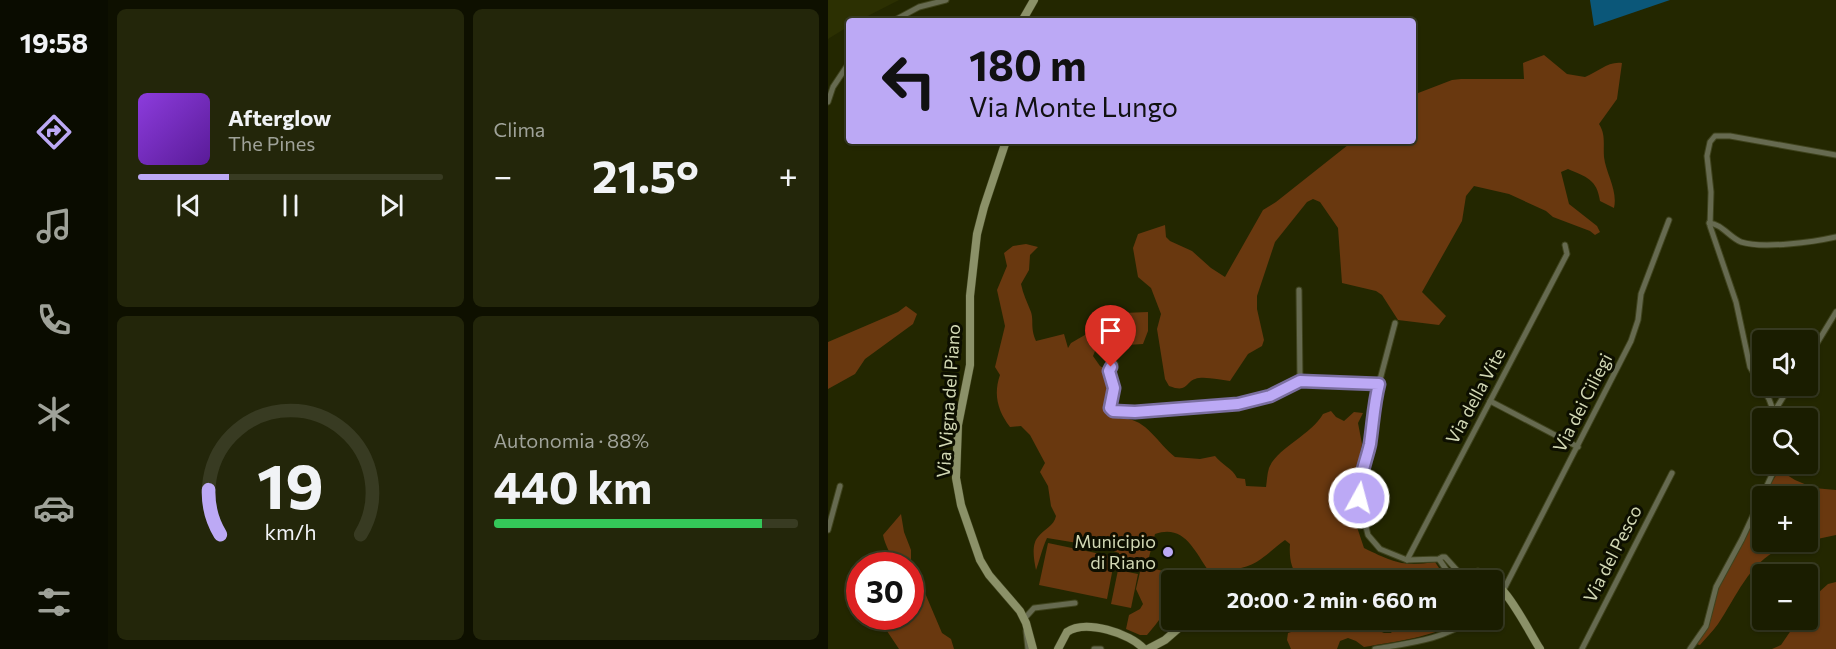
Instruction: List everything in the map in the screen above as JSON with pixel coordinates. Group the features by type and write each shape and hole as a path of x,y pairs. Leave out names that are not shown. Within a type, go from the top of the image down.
{"main road":[{"path":"1024,18 1034,0"},
{"name":"Via Vigna del Piano","path":"1005,144 977,234 970,296 970,364 958,425 956,478 961,505 980,560 1025,621 1033,649"},
{"path":"1503,591 1540,649"},
{"path":"1058,649 1067,632 1079,627 1114,632 1133,640 1146,649 1165,640 1176,630"},
{"path":"1160,649 1165,640"}],"street":[{"path":"899,18 919,7 946,0"},
{"path":"828,102 833,87 846,68"},
{"path":"1772,408 1767,394 1750,367 1737,306 1709,223 1711,192 1707,156 1713,138 1718,136 1740,137 1836,155"},
{"name":"Via dei Ciliegi","path":"1503,591 1631,341 1638,320 1641,294 1669,220"},
{"path":"1709,223 1717,224 1738,240 1750,243 1801,244 1836,237"},
{"name":"Via della Vite","path":"1407,560 1567,254 1565,245"},
{"path":"1299,290 1300,381"},
{"path":"1818,342 1836,312"},
{"path":"1395,323 1379,384 1369,445 1359,481 1360,503 1367,532 1374,544 1391,555 1407,560 1422,561 1447,558 1458,570"},
{"path":"1115,364 1109,371 1114,386 1110,405 1113,411 1135,412 1238,404 1270,396 1300,381 1379,384"},
{"path":"1490,401 1578,447"},
{"name":"Via del Pesco","path":"1582,649 1672,473"},
{"path":"1690,649 1707,624 1716,587 1742,539 1772,474"},
{"path":"828,531 840,486"},
{"path":"1439,559 1446,570"},
{"path":"1028,649 1025,621 1034,608 1075,603"},
{"path":"1376,649 1425,641 1452,630"},
{"path":"1094,649 1100,649"}],"shaded area":[{"path":"828,0 899,0 864,18 846,18 846,28 828,39"},
{"path":"1544,55 1567,74 1585,77 1608,65 1622,63 1617,99 1599,124 1603,136 1605,163 1613,188 1614,208 1600,201 1599,194 1590,180 1568,169 1561,172 1569,204 1597,226 1600,232 1595,235 1553,217 1546,211 1509,194 1474,186 1466,196 1462,221 1422,292 1446,316 1439,325 1398,320 1382,295 1376,291 1342,283 1338,228 1320,202 1313,199 1307,202 1275,242 1257,296 1257,309 1264,340 1262,346 1248,354 1230,381 1199,378 1191,381 1184,388 1169,386 1165,379 1157,329 1161,314 1151,288 1138,277 1133,248 1138,234 1165,225 1166,237 1170,241 1192,251 1225,277 1263,210 1349,144 1416,144 1416,94 1452,80 1524,79 1523,63"},
{"path":"1026,244 1038,247 1030,255 1029,270 1021,284 1031,312 1036,341 1064,334 1068,348 1071,343 1123,313 1148,312 1148,331 1143,344 1127,345 1111,340 1097,346 1093,356 1100,366 1114,375 1113,413 1120,419 1129,419 1144,426 1175,457 1200,459 1215,456 1237,478 1245,479 1246,486 1266,487 1268,470 1273,461 1318,422 1323,414 1331,411 1344,421 1354,412 1363,413 1358,423 1362,444 1352,493 1352,512 1364,548 1398,562 1414,564 1435,562 1440,570 1293,570 1290,544 1285,540 1249,566 1229,570 1208,570 1193,547 1181,536 1165,532 1155,534 1148,561 1154,569 1161,570 1161,617 1147,635 1140,635 1126,629 1129,615 1140,609 1143,604 1136,589 1140,572 1118,567 1119,553 1102,547 1047,538 1036,570 1034,544 1056,516 1051,506 1048,486 1040,472 1045,463 1030,435 1021,426 1010,427 1002,415 997,396 1000,375 995,367 1005,326 997,290 1007,266 1004,253 1013,246"},
{"path":"906,306 917,314 913,324 865,359 855,374 828,389 828,342 898,312"},
{"path":"1777,474 1785,474 1809,486 1770,486"},
{"path":"1818,488 1836,490 1836,535 1818,539"},
{"path":"901,514 911,552 889,552 883,535"},
{"path":"1752,519 1752,552 1774,552 1759,564 1752,564 1752,571 1716,627 1700,645 1696,644 1720,582"},
{"path":"1048,543 1115,557 1107,599 1039,585"},
{"path":"1118,570 1138,574 1131,608 1111,604"},
{"path":"1836,582 1836,649 1772,649 1781,645 1791,630 1818,630 1818,593 1828,584"},
{"path":"924,591 942,633 951,639 954,649 899,649 886,630 924,630"},
{"path":"1377,630 1391,633 1393,630 1440,630 1402,641 1364,647 1348,638 1340,641 1337,649 1291,649 1287,640 1288,633"}],"water":[{"path":"1590,0 1670,0 1594,26"}],"place":[{"name":"Municipio di Riano","path":"1168,552"}],"route":[{"path":"1111,367 1109,371 1114,389 1110,408 1113,411 1132,412 1246,403 1270,396 1300,381 1379,384 1369,445 1359,481 1359,498"}]}
